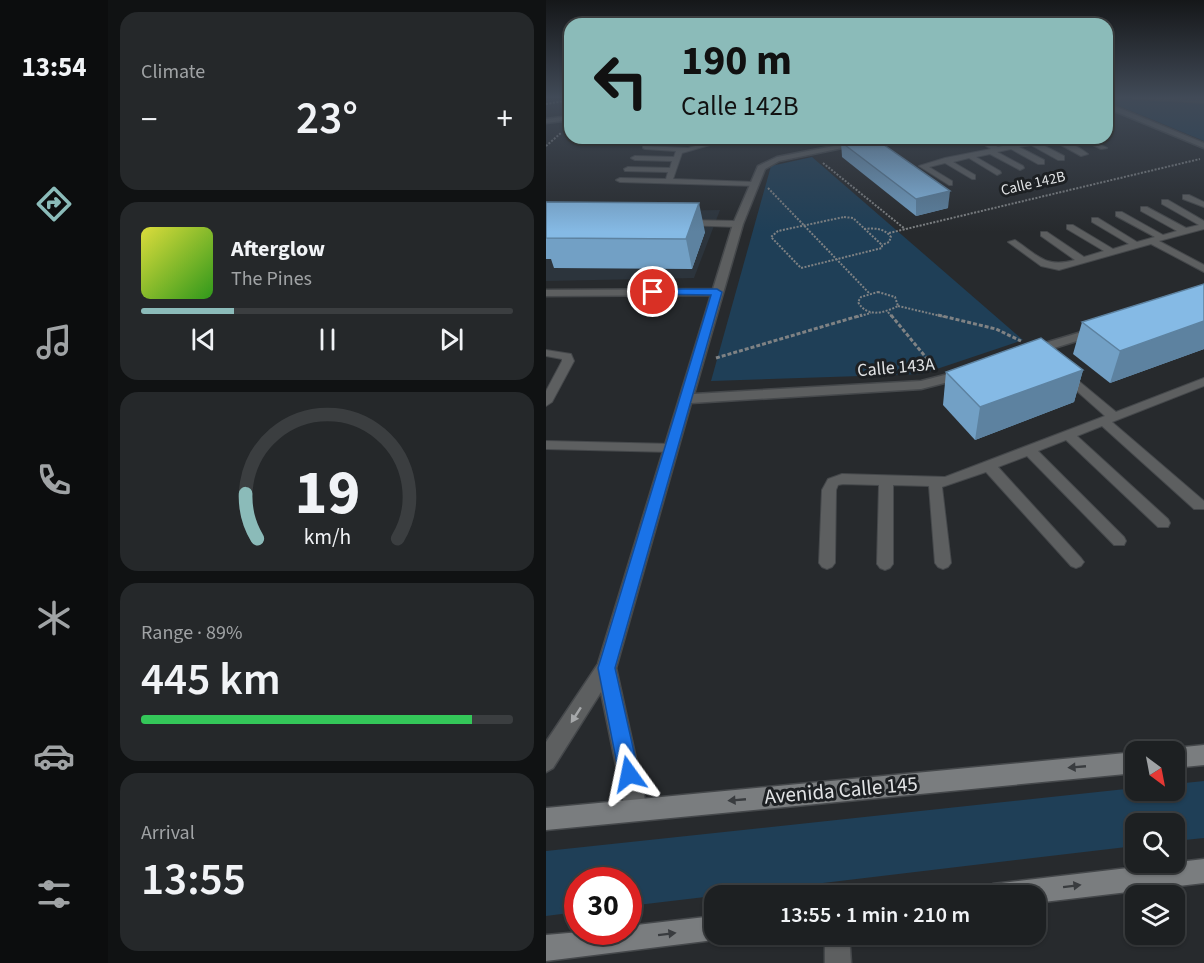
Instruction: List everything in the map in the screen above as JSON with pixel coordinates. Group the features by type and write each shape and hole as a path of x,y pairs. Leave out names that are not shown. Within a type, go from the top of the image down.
{"main road":[{"path":"1185,757 1204,755"},
{"name":"Avenida Calle 145","path":"546,819 1125,763"},
{"path":"1046,890 1204,871"},
{"path":"546,948 704,929"}],"street":[{"path":"546,761 606,668 738,224 761,168 777,159 857,144"},
{"path":"546,293 717,292"},
{"path":"1039,357 1103,329"},
{"name":"Calle 143A","path":"687,399 921,385 979,369"},
{"path":"606,668 636,809"},
{"path":"837,945 838,963"}],"lane":[{"path":"669,181 680,152 707,144"},
{"path":"984,144 1020,168"},
{"path":"949,183 923,166 1022,144"},
{"path":"1036,144 1061,158"},
{"path":"1065,144 1084,154"},
{"path":"1095,144 1104,148"},
{"path":"1011,146 1041,162"},
{"path":"645,147 685,149"},
{"path":"969,155 997,173"},
{"path":"634,158 676,159"},
{"path":"945,160 972,177"},
{"path":"628,169 673,170"},
{"path":"620,180 754,184"},
{"path":"1186,196 1204,206"},
{"path":"1165,202 1204,225"},
{"path":"1144,209 1186,231"},
{"path":"1119,214 1163,238"},
{"path":"1095,220 1136,245"},
{"path":"678,223 738,224"},
{"path":"1012,242 1052,267 1204,225"},
{"path":"1070,227 1112,252"},
{"path":"1044,234 1082,260"},
{"path":"1152,241 1204,269"},
{"path":"546,353 561,353 567,356 568,361 552,380 546,402"},
{"path":"1039,357 1108,418 1199,505"},
{"path":"826,562 829,490 833,482 842,479 935,483 962,477 1204,382"},
{"path":"1067,434 1163,523"},
{"path":"546,445 672,448"},
{"path":"1029,450 1119,541"},
{"path":"989,466 1076,562"},
{"path":"885,564 886,482"},
{"path":"935,483 943,563"}],"path":[{"path":"811,153 904,229"},
{"name":"Calle 142B","path":"889,233 1204,158"},
{"path":"754,184 772,189 869,293"},
{"path":"864,229 873,228 889,233 891,237 889,242 876,251 801,268 771,237 778,231 850,217 882,245"},
{"path":"870,313 858,302 861,297 869,293 888,293 895,297 898,306"},
{"path":"697,363 870,313 888,312 898,306 1008,333 1039,357"},
{"path":"888,312 945,380"}],"shaded area":[{"path":"812,157 1023,340 922,374 711,381 771,166"},
{"path":"720,210 694,278 546,281 546,213"},
{"path":"1204,781 1204,838 1185,840 1185,813 1125,813 1125,847 806,885 704,885 704,897 642,904 642,867 564,867 564,914 546,916 546,851 1125,789 1125,801 1185,801 1185,783"}],"building":[{"path":"844,144 883,144 950,191 916,199"},
{"path":"546,202 699,203 686,239 546,238"},
{"path":"1204,284 1204,321 1120,351 1082,322"},
{"path":"1041,338 1083,370 980,407 946,372"}],"route":[{"path":"629,774 606,668 717,292 653,292"}]}
